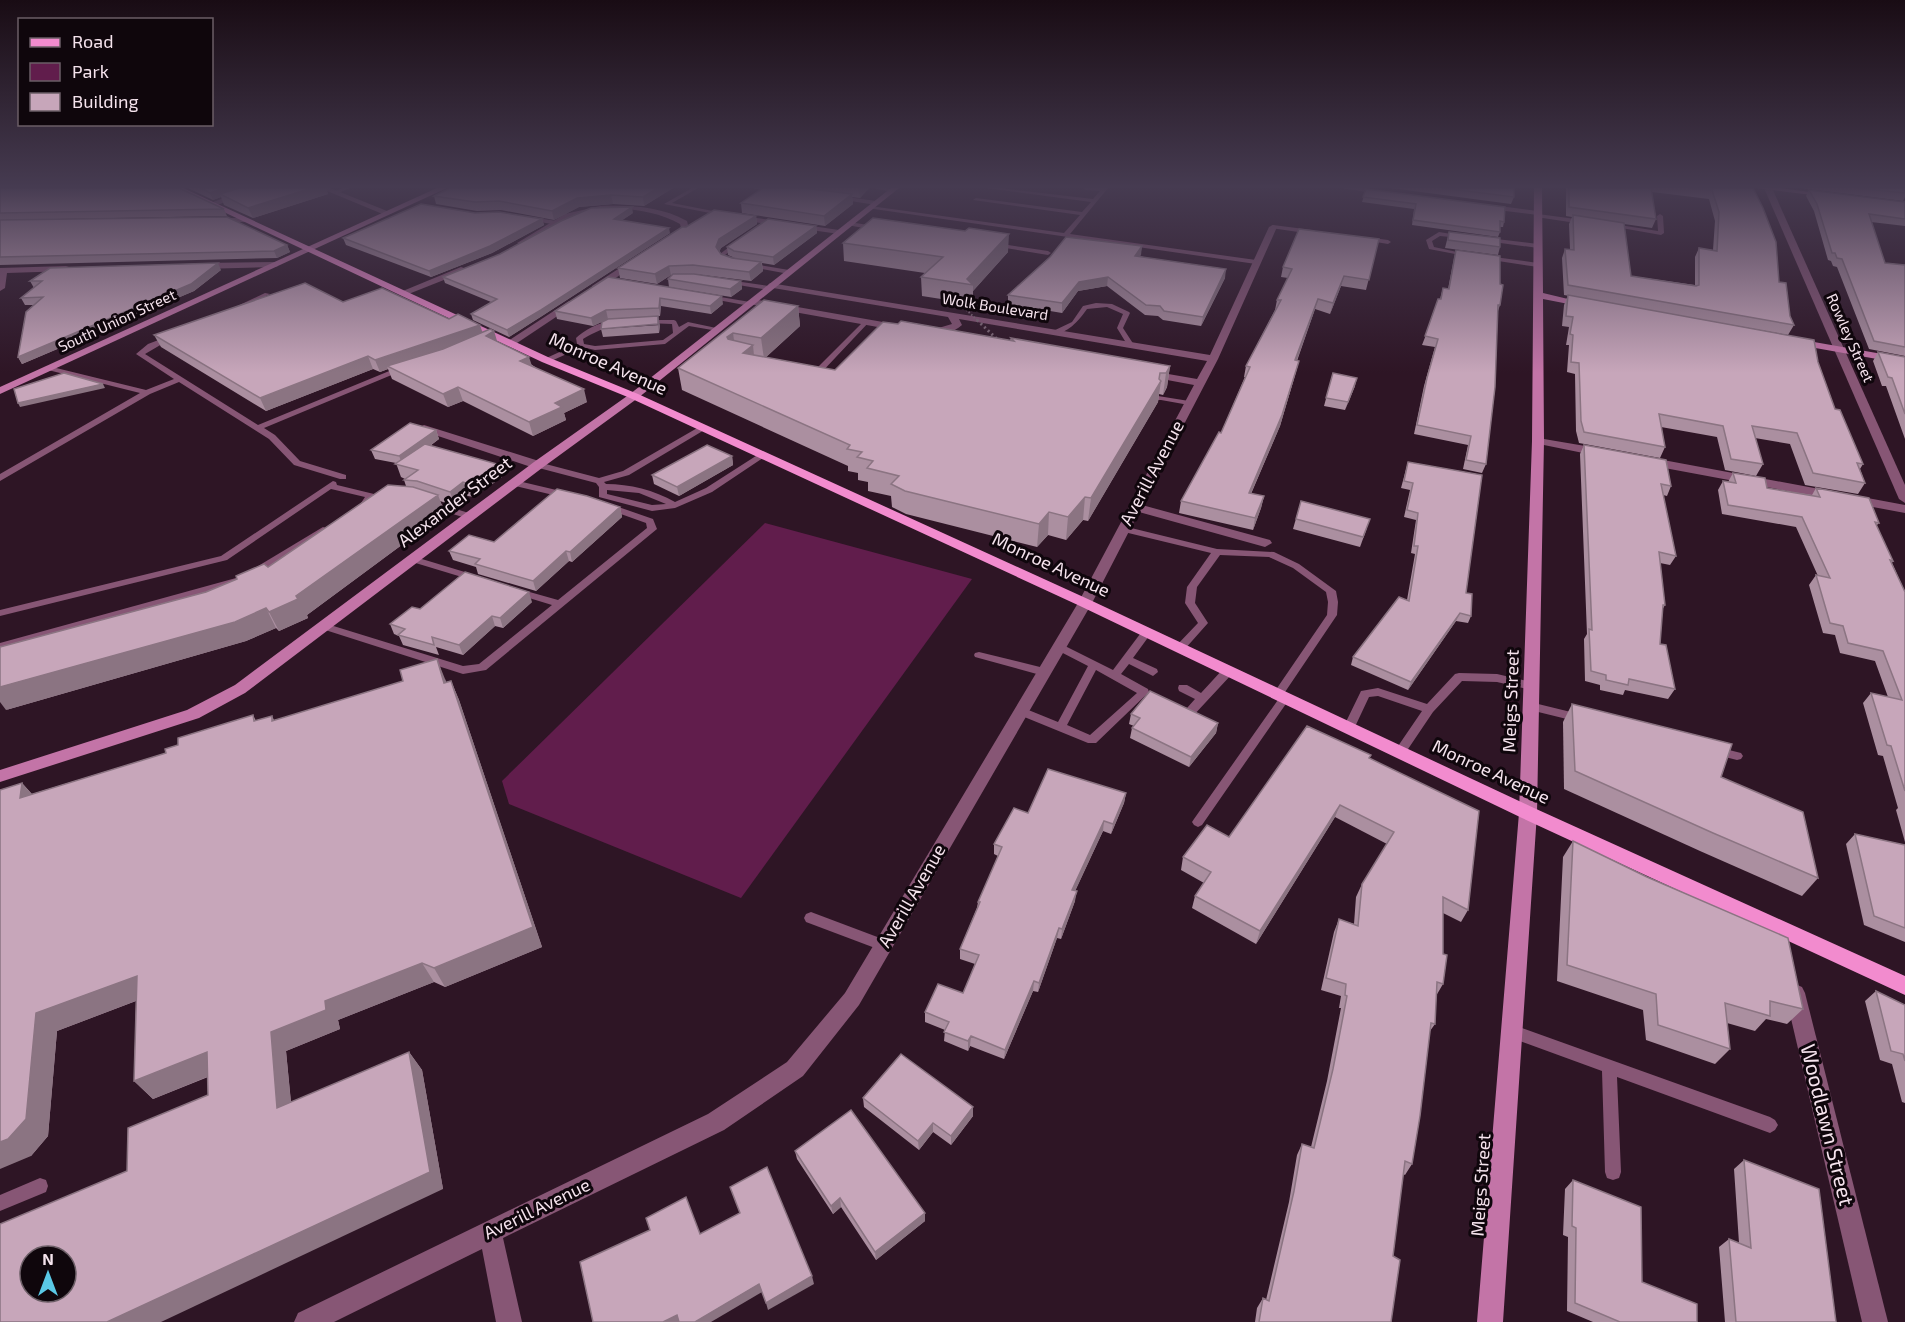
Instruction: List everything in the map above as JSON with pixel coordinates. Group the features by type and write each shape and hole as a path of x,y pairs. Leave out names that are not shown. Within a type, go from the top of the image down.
{"main road":[{"name":"Monroe Avenue","path":"313,250 546,360 634,396 1085,603 1528,813 1905,986"}],"street":[{"name":"South Union Street","path":"0,391 306,250"},
{"name":"Alexander Street","path":"0,776 193,714 240,689 538,465 634,396 817,250"},
{"name":"Averill Avenue","path":"307,1322 716,1122 795,1069 852,999 1085,603 1213,358 1262,250"},
{"name":"Meigs Street","path":"1490,1322 1528,813 1538,441 1538,250"},
{"name":"Rowley Street","path":"1794,250 1905,499"},
{"path":"588,292 613,281 647,255"},
{"path":"192,266 275,264"},
{"path":"0,288 2,271 74,269"},
{"path":"403,293 466,269"},
{"name":"Wolk Boulevard","path":"771,287 1213,358"},
{"path":"1537,295 1600,306"},
{"path":"817,313 811,302 822,297 836,296"},
{"path":"510,343 579,299"},
{"path":"751,303 950,337"},
{"path":"886,326 883,317 885,313 907,308"},
{"path":"918,332 953,328 957,325 957,321 952,315"},
{"path":"1782,339 1905,361"},
{"path":"1130,345 1137,352 1136,357"},
{"path":"1142,372 1200,382"},
{"path":"424,428 538,465"},
{"path":"1538,441 1611,454"},
{"path":"1634,459 1905,509"},
{"path":"1134,507 1265,543"},
{"path":"1780,929 1786,955"},
{"name":"Woodlawn Street","path":"1792,978 1875,1322"},
{"path":"490,1232 509,1322"}],"lane":[{"path":"726,250 722,255 725,260 789,272"},
{"path":"1025,250 1048,253"},
{"path":"1169,250 1256,262"},
{"path":"1437,250 1538,265"},
{"path":"719,281 771,287"},
{"path":"225,313 267,294"},
{"path":"702,296 751,303"},
{"path":"1054,332 1074,323 1085,307 1107,305 1120,308 1127,313 1120,328 1130,345"},
{"path":"638,321 668,320 676,327 675,334"},
{"path":"581,345 579,338 601,325 628,322"},
{"path":"804,371 816,373 866,322"},
{"path":"546,360 581,345 595,348 665,342 688,324 718,329"},
{"path":"0,613 224,558 343,477 297,463 272,437 140,354 151,346 183,332"},
{"path":"481,343 496,337"},
{"path":"258,428 410,367"},
{"path":"51,368 147,392"},
{"path":"0,478 147,392 180,380"},
{"path":"1161,398 1189,403"},
{"path":"538,465 601,484 626,473 702,429"},
{"path":"601,484 602,495 652,508 675,505 709,490 762,456"},
{"path":"514,483 573,496"},
{"path":"330,486 377,496 357,509"},
{"path":"422,500 470,516"},
{"path":"322,626 463,670 482,667 652,529 650,521 592,501"},
{"path":"0,646 240,580 328,527"},
{"path":"1123,529 1217,552 1271,554 1296,566 1331,591 1332,615 1198,822"},
{"path":"1180,648 1203,622 1190,603 1191,587 1217,552"},
{"path":"412,559 485,581"},
{"path":"506,588 559,604"},
{"path":"1115,675 1146,632"},
{"path":"1021,711 1092,740 1148,694 1059,646"},
{"path":"979,655 1044,672"},
{"path":"1127,659 1153,672"},
{"path":"1061,728 1094,664"},
{"path":"1170,705 1188,714 1228,671"},
{"path":"1400,752 1429,710 1459,677 1497,678 1531,686"},
{"path":"1183,688 1202,698"},
{"path":"1349,728 1365,694 1378,692 1429,710"},
{"path":"1530,706 1587,720"},
{"path":"1702,748 1737,756"},
{"path":"811,918 883,945"},
{"path":"1511,1031 1770,1125"},
{"path":"1610,1066 1613,1172"},
{"path":"0,1203 40,1186"}],"path":[{"path":"956,300 1006,347"}],"green space":[{"path":"765,523 972,579 741,898 509,804 502,781"}],"building":[{"path":"0,250 277,250 274,251 0,257"},
{"path":"373,250 481,250 429,271"},
{"path":"508,250 635,250 507,330 471,314 497,299 443,277"},
{"path":"647,250 718,250 721,254 732,258 761,262 749,272 693,265 669,266 655,274 618,268"},
{"path":"732,250 783,250 773,257"},
{"path":"891,250 994,250 967,279 973,285 921,277 943,257"},
{"path":"1056,250 1139,250 1135,256 1226,269 1203,317 1164,311 1160,306 1146,305 1108,277 1079,282 1062,303 1008,295"},
{"path":"1290,250 1376,250 1369,280 1344,276 1333,303 1318,299 1295,360 1299,361 1282,415 1249,493 1264,496 1255,518 1181,501 1219,432 1221,433 1250,367 1246,366 1281,300 1277,300 1292,269 1283,267"},
{"path":"1456,250 1500,256 1500,284 1503,285 1500,305 1498,305 1495,387 1486,464 1466,460 1471,436 1417,425 1438,339 1425,336 1438,299 1441,299 1443,288 1449,289"},
{"path":"1565,250 1628,250 1631,276 1696,286 1699,285 1699,250 1777,250 1779,282 1786,283 1790,316 1794,325 1568,285"},
{"path":"1831,250 1881,250 1885,263 1905,265 1905,347 1874,341 1842,259 1832,253"},
{"path":"218,263 191,284 18,357 26,312 43,297 21,298 42,281 30,281 50,268"},
{"path":"673,274 694,274 741,281 730,289 668,279"},
{"path":"608,277 722,296 710,306 660,298 659,308 606,310 591,318 555,311"},
{"path":"305,283 343,302 382,288 449,319 458,314 480,325 375,360 368,356 260,398 154,335"},
{"path":"1568,295 1814,340 1818,362 1835,409 1840,410 1863,464 1857,463 1865,483 1813,473 1797,433 1752,426 1763,464 1731,459 1723,426 1659,414 1665,447 1584,432 1581,421 1579,363 1571,362 1573,335 1570,334 1573,317 1566,316"},
{"path":"764,300 798,306 761,338 733,333 727,337 728,339 753,345 743,353 835,370 883,322 898,324 901,321 1170,366 1166,373 1160,373 1161,381 1091,498 1085,497 1068,517 1049,512 1039,524 905,491 891,484 899,476 867,468 873,461 857,457 862,452 847,449 850,445 678,368"},
{"path":"658,316 658,324 601,329 602,322 608,319"},
{"path":"490,329 494,331 486,336 529,357 520,361 584,389 555,403 562,407 529,422 458,387 443,394 387,366 443,349"},
{"path":"1878,352 1905,357 1905,414 1892,378 1888,377"},
{"path":"64,373 103,384 18,403 14,389"},
{"path":"1333,373 1357,378 1348,402 1326,398"},
{"path":"410,423 436,430 399,456 371,450"},
{"path":"425,444 497,464 469,484 463,482 450,492 417,481 404,480 418,470 395,464"},
{"path":"707,445 732,456 677,487 652,475"},
{"path":"1584,445 1666,460 1671,486 1661,484 1676,556 1659,552 1665,605 1663,605 1660,644 1666,645 1675,689 1629,679 1628,685 1606,680 1606,675 1591,671 1589,629 1592,630"},
{"path":"1408,462 1482,475 1466,593 1472,594 1471,616 1460,613 1411,682 1353,657 1399,597 1409,601 1418,546 1414,546 1418,513 1407,510 1413,483 1404,481"},
{"path":"1733,473 1765,478 1767,488 1820,497 1816,488 1869,498 1879,523 1875,522 1905,592 1905,791 1891,746 1887,745 1871,693 1902,700 1883,651 1848,643 1843,626 1830,623 1816,575 1830,578 1802,517 1728,505 1723,481 1736,483"},
{"path":"388,485 413,487 438,495 296,596 298,599 269,612 266,608 235,622 0,687 0,647 206,592 264,564 268,567"},
{"path":"557,489 620,507 570,552 566,551 533,581 475,564 480,559 449,551 469,535 494,542"},
{"path":"1301,501 1370,519 1363,537 1296,519"},
{"path":"465,572 529,592 500,618 492,616 459,645 432,637 434,645 398,635 405,629 390,624 412,607 420,609"},
{"path":"437,659 444,683 451,681 533,927 434,968 422,963 325,1001 326,1010 271,1032 277,1108 409,1052 430,1172 107,1322 0,1322 0,1224 127,1171 128,1128 208,1095 207,1052 134,1081 137,976 36,1013 26,1119 8,1139 0,1142 0,790 22,783 20,798 166,753 165,749 178,745 178,738 253,715 254,721 272,716 272,721 403,681 400,670"},
{"path":"1150,691 1218,723 1191,757 1132,728 1140,718 1131,714"},
{"path":"1572,704 1732,744 1721,777 1803,812 1818,878 1575,771"},
{"path":"1307,726 1371,755 1369,758 1479,811 1468,910 1443,897 1443,954 1447,955 1443,984 1437,982 1435,1024 1431,1023 1412,1164 1405,1161 1393,1256 1400,1260 1391,1322 1259,1322 1263,1298 1269,1301 1294,1191 1302,1144 1314,1148 1333,1069 1347,996 1345,995 1346,984 1326,978 1339,919 1358,926 1362,884 1394,832 1340,805 1260,931 1195,896 1211,872 1183,857 1207,825 1229,837"},
{"path":"1048,769 1126,793 1113,824 1104,821 1072,890 1077,891 1062,929 1059,928 1039,983 1034,981 1005,1050 971,1036 968,1041 944,1032 949,1022 925,1012 938,984 963,993 979,955 960,949 1002,847 994,844 1014,808 1028,813"},
{"path":"1855,834 1905,845 1905,928 1874,916"},
{"path":"1573,841 1647,877 1788,938 1803,1009 1770,1001 1770,1016 1725,1003 1730,1049 1658,1025 1656,994 1567,965"},
{"path":"1876,991 1905,1005 1905,1061 1903,1054 1891,1051"},
{"path":"901,1054 973,1107 951,1136 933,1123 918,1141 863,1098"},
{"path":"851,1110 925,1213 875,1252 840,1198 831,1206 795,1151"},
{"path":"1744,1160 1819,1189 1836,1322 1736,1322 1729,1239 1751,1248"},
{"path":"767,1167 812,1276 766,1303 759,1284 695,1322 679,1322 677,1315 663,1322 593,1322 580,1262 650,1230 646,1218 686,1197 700,1234 740,1213 730,1187"},
{"path":"1573,1180 1641,1207 1642,1282 1697,1304 1697,1322 1620,1322 1575,1303 1576,1228 1572,1226"}]}
